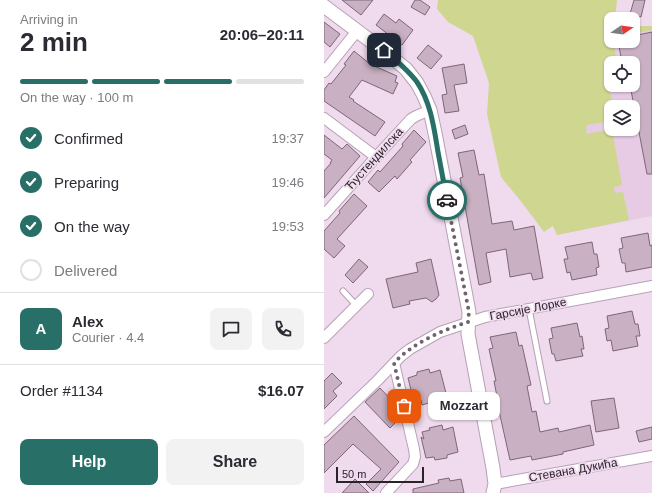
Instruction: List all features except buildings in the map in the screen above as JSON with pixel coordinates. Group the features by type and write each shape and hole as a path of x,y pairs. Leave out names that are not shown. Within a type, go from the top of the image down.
{"street":[{"path":"324,6 384,50 406,69 422,90 430,110 469,312 468,334 493,468 494,488"},
{"path":"324,72 357,31"},
{"name":"Ћустендилска","path":"324,215 411,120 416,116 430,110"},
{"path":"324,118 376,157"},
{"name":"Гарсије Лорке","path":"324,432 410,349 440,332 485,317 652,286"},
{"path":"324,338 368,294"},
{"path":"386,493 413,464 415,457 394,363"},
{"name":"Стевана Дукића","path":"494,488 652,456"}],"lane":[{"path":"343,291 356,305"},
{"path":"529,309 547,401"}],"shaded area":[{"path":"640,26 652,26 652,216 557,235 555,39 604,40 604,48 640,48"}],"green space":[{"path":"438,0 617,0 616,12 604,12 604,48 614,48 616,56 604,56 604,92 610,92 612,100 604,100 604,122 587,125 586,134 604,131 604,136 613,136 622,185 614,187 615,193 623,192 629,220 557,235 553,226 544,232 501,177 487,114 489,83 473,36 448,22 437,9"},
{"path":"640,26 652,26 652,30 640,33"}],"way so far":[{"path":"404,406 394,363 410,349 424,340 440,332 468,322 469,312 447,200"}],"place":[{"name":"Mozzart","path":"404,406"}],"route":[{"path":"384,50 406,69 417,83 430,110 447,200"}]}
